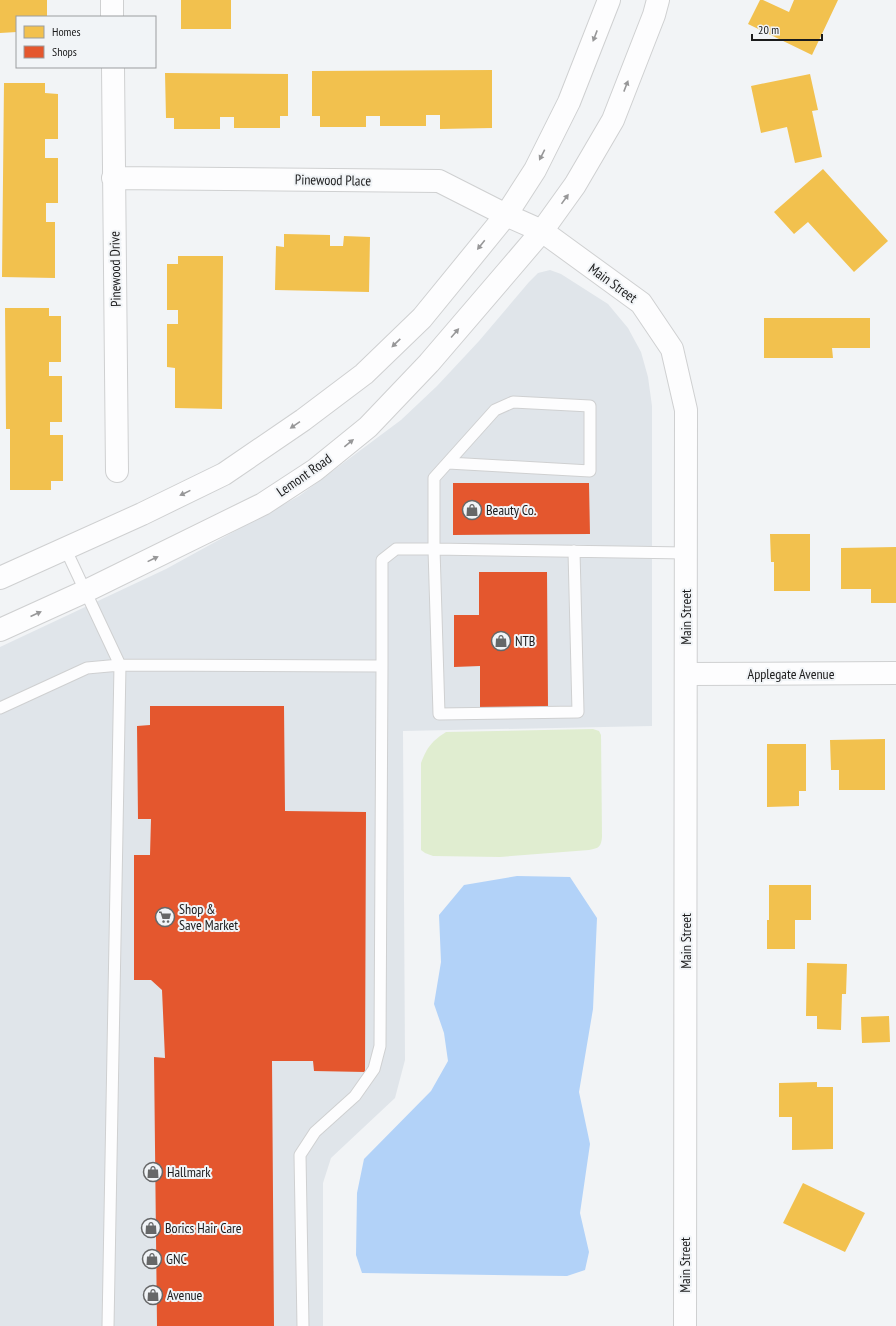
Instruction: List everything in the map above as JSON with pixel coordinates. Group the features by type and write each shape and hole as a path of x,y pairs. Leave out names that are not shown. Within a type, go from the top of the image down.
{"street":[{"path":"112,0 112,16"},
{"path":"0,578 142,514 224,474 302,420 364,374 422,318 506,215 535,170 569,102 609,0"},
{"path":"542,231 575,185 613,120 654,15 658,0"},
{"name":"Pinewood Drive","path":"113,68 113,178 118,471"},
{"name":"Pinewood Place","path":"113,178 438,182 542,231"},
{"name":"Main Street","path":"542,231 641,303 672,349 686,410 686,1326"},
{"name":"Lemont Road","path":"0,630 86,591 263,504 315,470 368,427 429,363 542,231"},
{"name":"Applegate Avenue","path":"686,674 896,673"}],"lane":[{"path":"448,463 590,471 590,406 513,402 495,410 434,478 434,549 439,714 578,712 574,551"},
{"path":"65,548 120,666 108,1326"},
{"path":"303,1326 300,1155 315,1132 355,1096 374,1069 380,1046 382,560 396,549 686,553"},
{"path":"0,708 87,668 120,666 382,666"}],"shaded area":[{"path":"550,270 561,274 608,304 628,328 641,352 648,377 652,406 652,726 403,731 405,1060 395,1098 331,1158 323,1183 323,1326 0,1326 0,647 166,569 299,496 401,420 437,386 479,341 529,282 538,273"}],"green space":[{"path":"593,729 599,731 601,735 602,837 601,843 595,849 500,857 433,856 421,850 421,763 430,745 441,735 446,732"}],"water":[{"path":"517,876 570,877 597,918 593,1009 579,1092 590,1144 580,1213 589,1252 585,1270 567,1276 362,1273 356,1255 357,1193 364,1159 431,1091 448,1061 444,1033 434,1004 441,962 439,915 464,885"}],"building: Homes":[{"path":"0,0 47,0 47,16 16,16 16,32 0,33"},
{"path":"181,0 231,0 231,29 181,29"},
{"path":"760,0 789,12 794,0 838,0 812,55 748,24"},
{"path":"492,70 492,128 440,129 440,115 426,115 426,126 380,126 380,116 366,116 366,127 320,127 320,116 312,116 312,71"},
{"path":"165,73 288,74 288,116 280,116 280,128 234,128 234,117 220,117 220,129 174,129 174,118 166,118"},
{"path":"810,74 818,110 812,111 822,157 795,163 787,127 761,133 751,86"},
{"path":"4,83 45,83 45,93 58,94 58,139 45,139 45,158 58,158 58,203 46,203 46,222 55,222 55,278 2,277"},
{"path":"823,169 888,241 854,272 808,222 794,234 774,212"},
{"path":"284,234 330,235 330,246 343,246 344,236 370,237 369,292 275,290 276,246 284,247"},
{"path":"178,256 223,256 222,409 175,408 175,368 167,367 167,324 178,324 178,310 167,310 167,264 178,264"},
{"path":"5,308 49,308 49,316 61,316 61,362 49,362 49,376 62,376 62,422 50,422 50,435 63,435 63,481 51,481 51,490 10,490 10,429 6,429"},
{"path":"764,318 870,318 870,348 832,348 833,358 764,358"},
{"path":"770,534 810,534 810,591 774,591 774,562 771,562"},
{"path":"896,547 896,603 871,603 871,589 841,589 841,548"},
{"path":"885,739 885,790 839,790 839,770 831,770 830,740"},
{"path":"767,744 806,744 806,791 799,791 799,806 767,807"},
{"path":"769,885 811,885 811,920 795,920 795,949 767,949"},
{"path":"807,963 847,964 846,994 842,994 841,1030 817,1029 817,1016 806,1016"},
{"path":"889,1016 890,1042 862,1043 861,1017"},
{"path":"817,1082 817,1087 833,1087 833,1149 792,1150 792,1117 779,1117 779,1083"},
{"path":"803,1183 865,1213 845,1252 783,1223"}],"building: Shops":[{"path":"453,483 589,483 590,534 453,535"},
{"name":"NTB","path":"479,572 547,572 548,707 480,707 480,666 454,667 454,615 479,615"},
{"path":"150,706 284,706 285,811 366,812 365,1072 314,1071 313,1061 272,1061 274,1326 157,1326 154,1057 165,1058 162,990 151,980 134,980 134,855 150,855 151,819 138,819 137,726 150,725"}],"place":[{"name":"Beauty Co.","path":"472,510"},
{"name":"NTB","path":"501,641"},
{"name":"Shop & Save Market","path":"165,917"},
{"name":"Hallmark","path":"153,1172"},
{"name":"Borics Hair Care","path":"151,1228"},
{"name":"GNC","path":"152,1259"},
{"name":"Avenue","path":"153,1295"}]}
